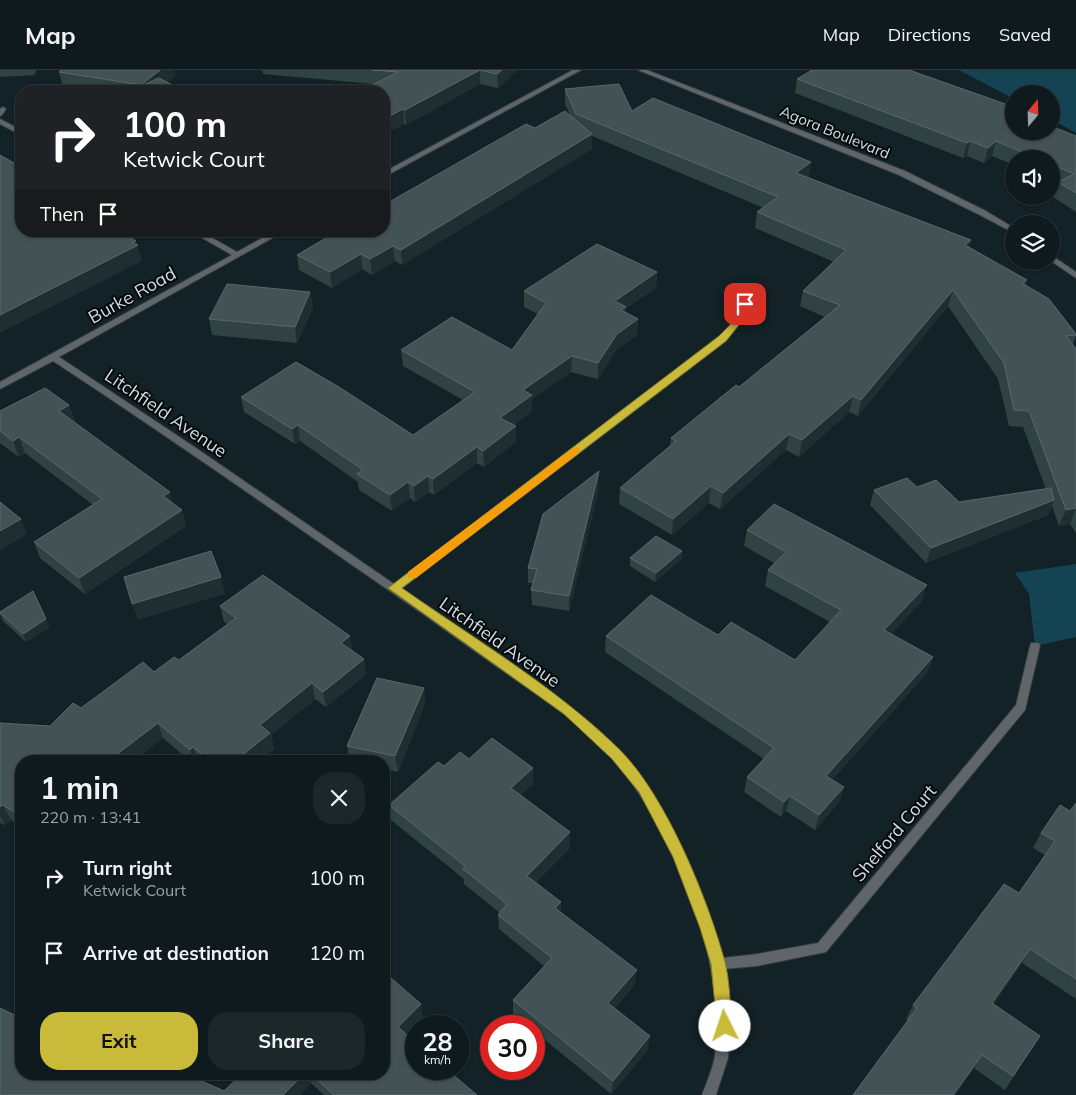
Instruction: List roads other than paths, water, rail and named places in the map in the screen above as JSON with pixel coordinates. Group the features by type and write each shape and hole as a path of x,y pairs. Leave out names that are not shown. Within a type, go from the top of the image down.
{"street":[{"path":"390,172 578,70"},
{"name":"Agora Boulevard","path":"641,70 902,173 1005,226"},
{"path":"0,121 15,130"},
{"path":"205,237 237,255"},
{"name":"Burke Road","path":"0,386 270,237"},
{"path":"1060,264 1076,276"},
{"path":"394,588 723,338 734,326 745,304"},
{"name":"Litchfield Avenue","path":"53,357 394,588 568,711 617,755 644,789 679,855 707,928 718,964 723,996 724,1046 716,1082 709,1095"},
{"name":"Shelford Court","path":"718,964 757,960 822,948 1020,707 1035,646"}]}
